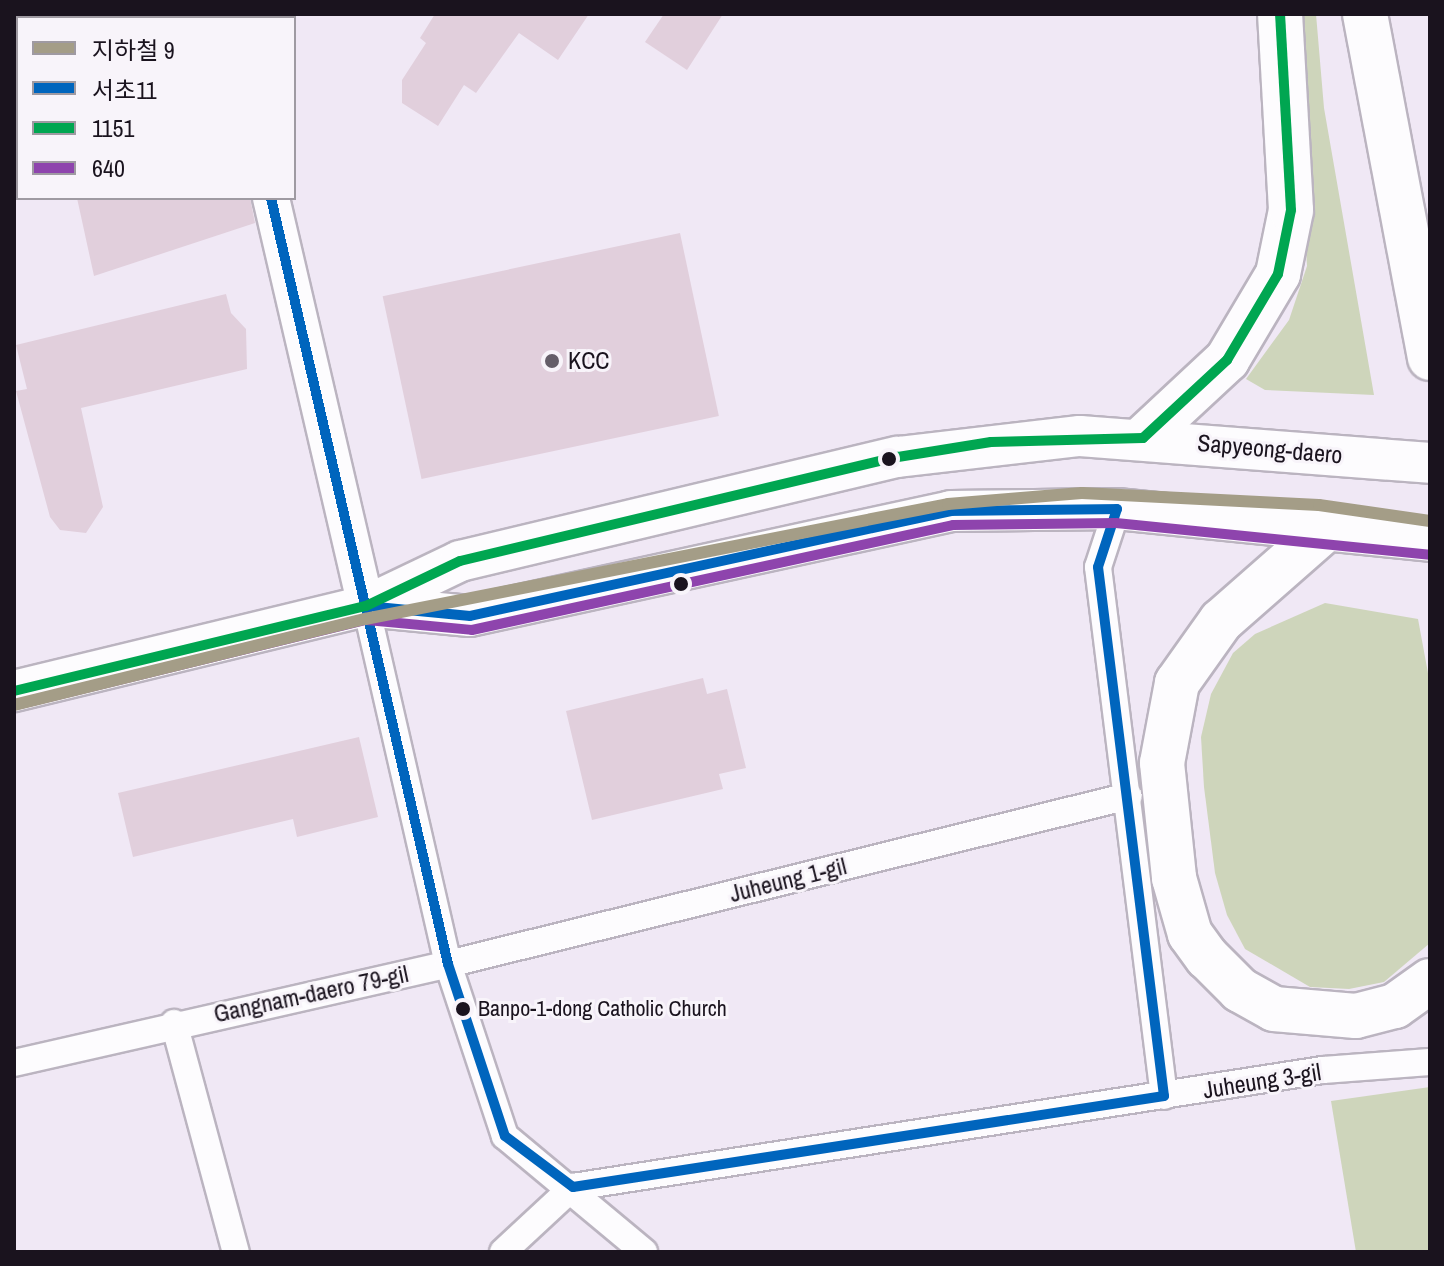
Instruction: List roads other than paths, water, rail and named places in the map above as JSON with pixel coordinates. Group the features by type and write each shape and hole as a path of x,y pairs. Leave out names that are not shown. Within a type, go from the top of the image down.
{"highway":[{"path":"1143,438 1227,360 1278,274 1291,210 1280,14"},
{"path":"1365,14 1430,358"},
{"path":"1327,528 1221,621 1172,697 1162,790 1176,889 1190,934 1207,957 1240,990 1274,1009 1356,1016 1395,1006 1430,981"}],"main road":[{"name":"Sapyeong-daero","path":"14,691 366,606 460,561 898,457 991,442 1143,438 1430,463"},
{"name":"Sapyeong-daero","path":"366,606 470,616 951,511 1117,509 1327,528 1430,541"}],"street":[{"path":"271,200 448,964 505,1136 573,1187 644,1252"},
{"path":"1117,509 1098,567 1129,796 1164,1096"},
{"name":"Juheung 1-gil","path":"448,964 1129,796"},
{"name":"Gangnam-daero 79-gil","path":"14,1063 174,1023 448,964"},
{"path":"174,1023 236,1252"},
{"name":"Juheung 3-gil","path":"573,1187 1323,1070 1430,1062"},
{"path":"503,1252 573,1187"}],"metro line":[{"name":"9","path":"14,705 365,619 948,504 1082,493 1319,505 1430,521"}],"place":[{"name":"KCC","path":"552,361"},
{"name":"Banpo-1-dong Catholic Church","path":"463,1009"}]}
